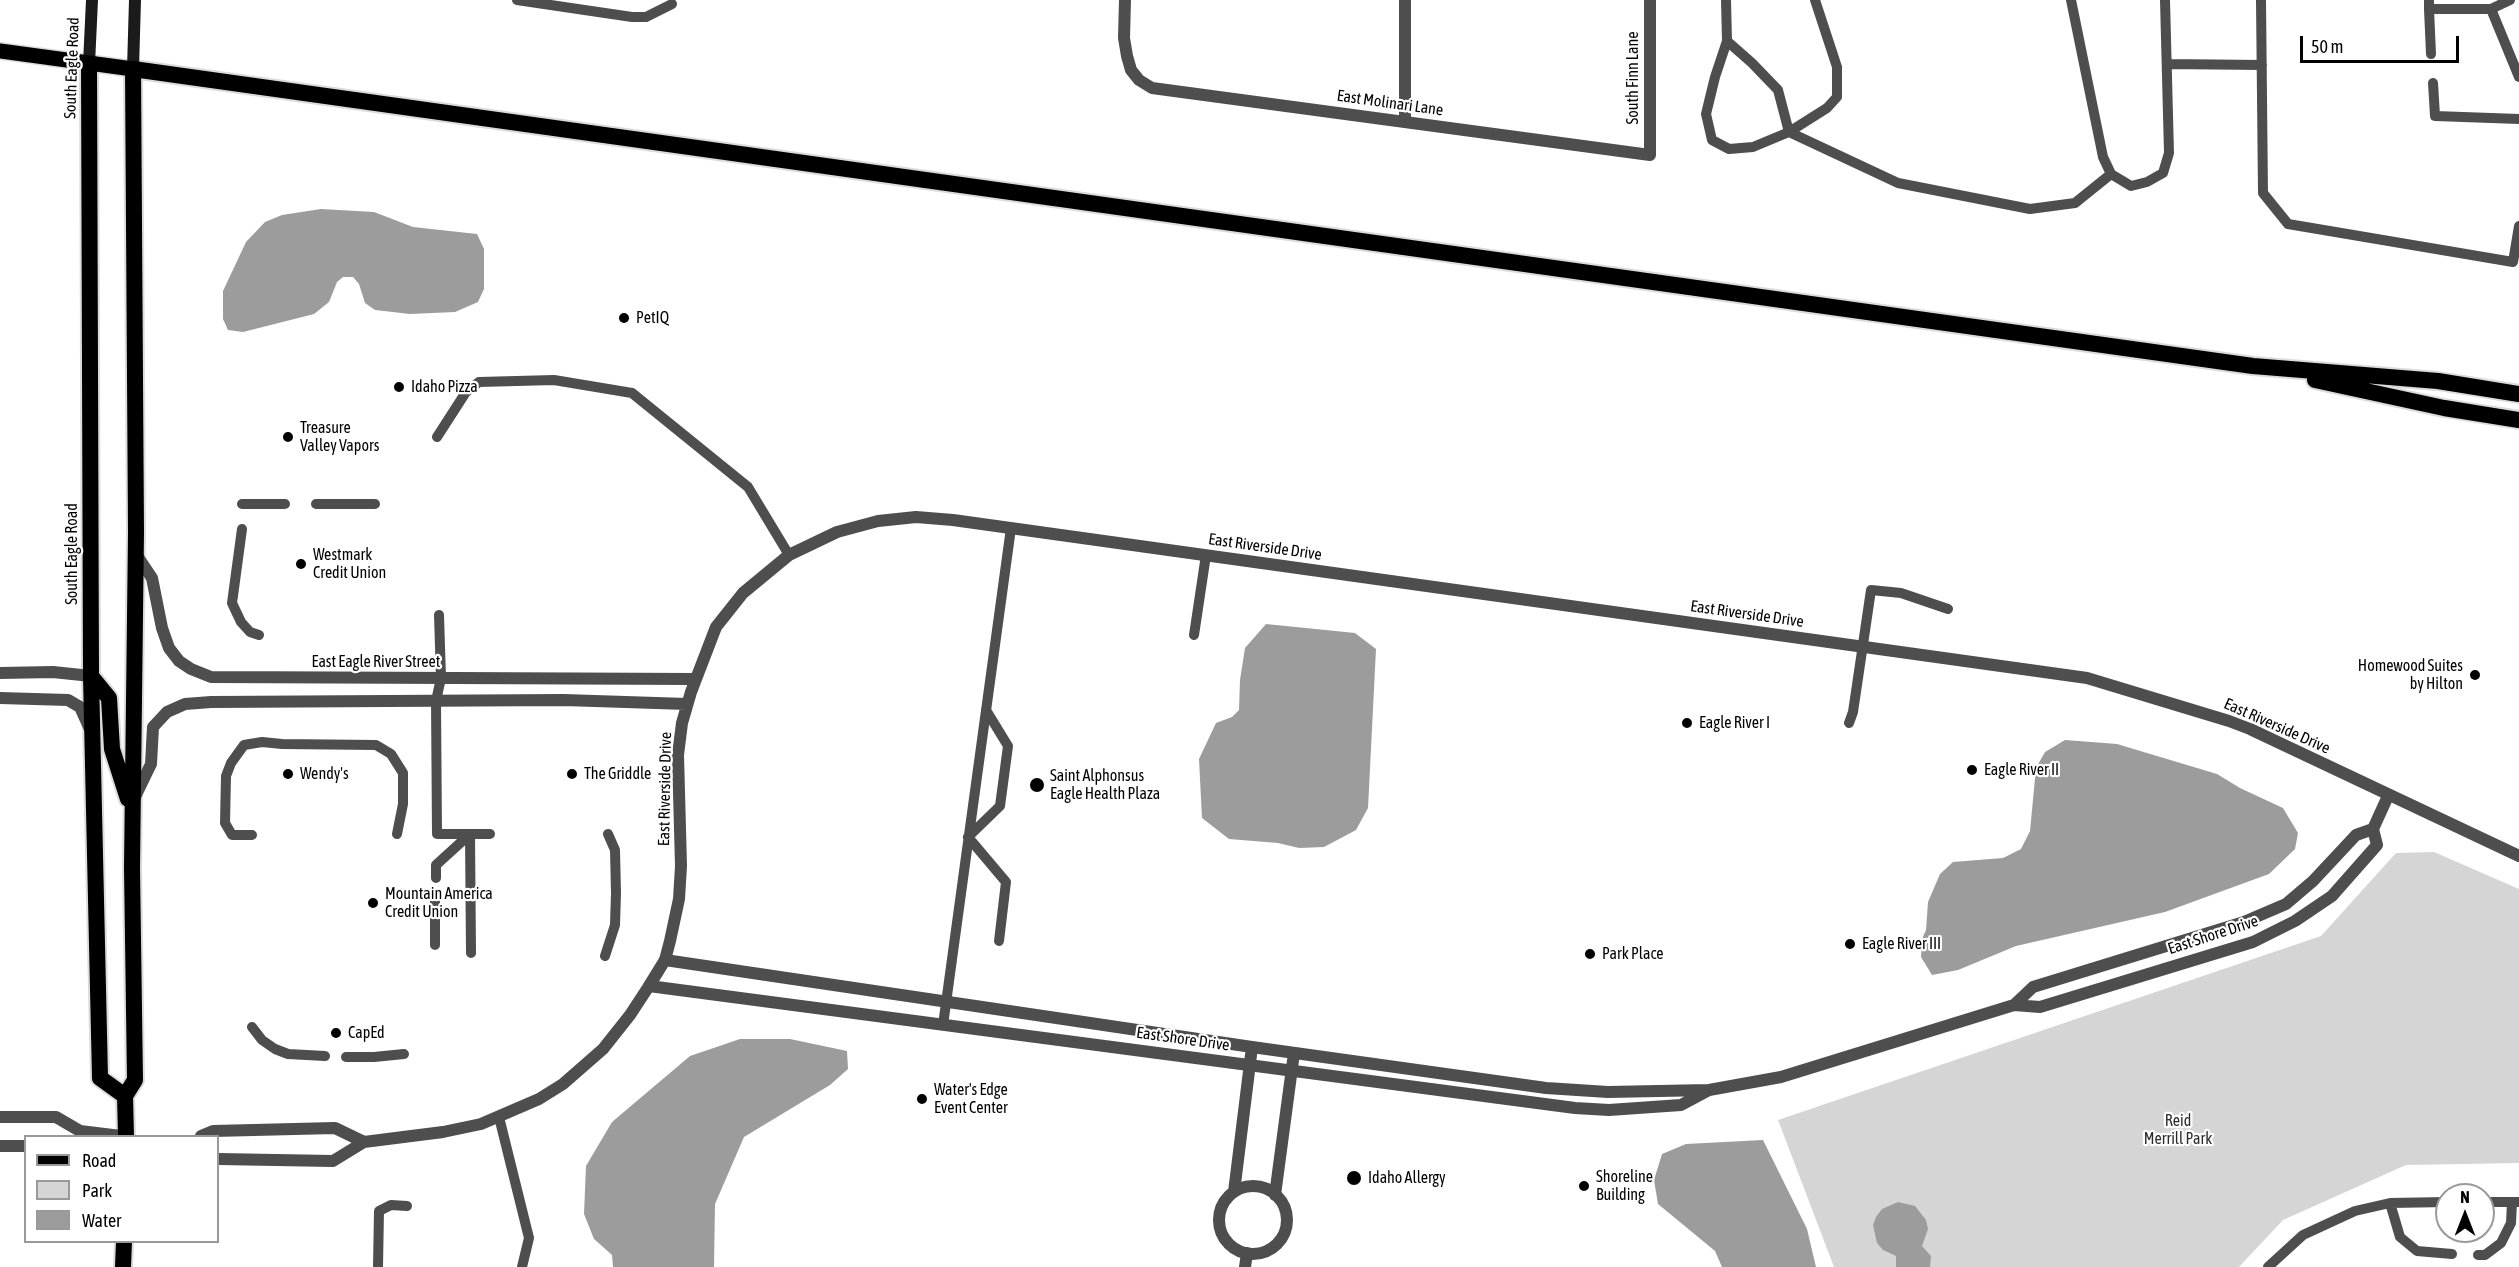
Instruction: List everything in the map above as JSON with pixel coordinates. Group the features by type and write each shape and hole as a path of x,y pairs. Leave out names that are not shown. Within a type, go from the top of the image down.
{"highway":[{"name":"South Eagle Road","path":"90,64 88,159 90,675 100,1078 125,1096"},
{"path":"124,1135 125,1096 135,1080 133,69 2253,366 2438,381 2519,394"},
{"path":"2253,366 2444,408 2519,420"},
{"path":"90,675 110,698 112,749 133,807"},
{"path":"123,1267 124,1243"}],"main road":[{"name":"South Eagle Road","path":"90,64 92,0"},
{"path":"0,51 133,69 135,0"}],"street":[{"name":"East Molinari Lane","path":"1125,0 1124,38 1131,70 1139,80 1152,88 1650,155"},
{"path":"1406,0 1406,122"},
{"name":"South Finn Lane","path":"1650,0 1650,155"},
{"name":"East Riverside Drive","path":"219,1159 333,1161 364,1142 443,1132 481,1124 539,1099 582,1069 603,1049 630,1015 665,960 679,899 681,866 678,755 687,704 716,627 743,593 789,555 837,532 878,521 916,517 1011,528 2087,678 2229,721 2519,856"},
{"name":"East Eagle River Street","path":"135,553 152,578 162,628 169,648 179,661 211,677 695,679"},
{"path":"0,673 53,672 90,675"},
{"path":"0,698 68,700 81,707 92,734"},
{"path":"133,807 151,764 153,727 167,712 185,704 564,700 687,704"},
{"name":"East Shore Drive","path":"665,960 1252,1047 1575,1091 1709,1090 1781,1077 2014,1005 2040,1007 2253,942 2295,921 2332,896 2377,845 2373,829 2388,796"},
{"name":"East Shore Drive","path":"2014,1005 2033,987 2244,922 2286,904 2313,881 2356,835 2373,829"},
{"name":"East Shore Drive","path":"650,986 1575,1108 1609,1110 1681,1105 1709,1090"},
{"path":"1234,1192 1252,1047"},
{"path":"1275,1195 1294,1053"},
{"path":"0,1117 56,1117 77,1134 93,1135"},
{"path":"205,1135 213,1131 335,1128 364,1142"},
{"path":"0,1146 24,1146"},
{"path":"1255,1186 1275,1195 1286,1213 1284,1234 1270,1250 1247,1253 1230,1246 1220,1228 1221,1207 1234,1192 1255,1186"},
{"path":"1245,1267 1247,1253"}],"lane":[{"path":"517,0 632,17 646,17 672,4"},
{"path":"1726,0 1726,41 1706,114 1712,140 1729,149 1753,147 1789,132 1827,108 1837,97 1837,66 1815,0"},
{"path":"2071,0 2103,157 2111,174 2131,186 2147,182 2163,173 2169,153 2165,0"},
{"path":"2261,0 2263,193 2288,224 2513,262 2519,226"},
{"path":"2431,54 2429,4 2491,9 2510,0"},
{"path":"2491,9 2519,76"},
{"path":"1726,41 1752,63 1778,90 1789,132"},
{"path":"2167,64 2262,65"},
{"path":"2433,84 2435,116 2519,119"},
{"path":"1789,132 1898,183 2030,209 2074,203 2111,174"},
{"path":"437,437 466,392 479,382 554,380 632,393 748,487 789,555"},
{"path":"242,504 285,504"},
{"path":"316,504 375,504"},
{"path":"943,1024 1011,528"},
{"path":"242,530 232,603 241,622 250,632 259,635"},
{"path":"1194,635 1206,555"},
{"path":"1849,723 1853,712 1871,590 1900,593 1948,609"},
{"path":"439,615 441,678 436,701 437,834 490,834"},
{"path":"968,837 1000,806 1008,746 986,710"},
{"path":"252,835 232,835 225,823 226,776 231,763 244,745 262,742 376,745 391,754 403,773 403,804 397,834"},
{"path":"436,878 436,865 470,834"},
{"path":"470,834 471,954"},
{"path":"605,956 615,925 616,893 615,849 608,834"},
{"path":"968,837 1006,882 999,941"},
{"path":"435,899 435,945"},
{"path":"252,1027 262,1040 274,1049 288,1054 325,1056"},
{"path":"346,1057 374,1058 404,1054"},
{"path":"499,1117 529,1238 522,1267"},
{"path":"2268,1267 2303,1235 2355,1211 2390,1203 2435,1202"},
{"path":"2478,1255 2485,1255 2501,1243 2511,1223 2515,1202 2495,1202"},
{"path":"2390,1203 2400,1237 2417,1251 2452,1254"},
{"path":"378,1267 379,1211 391,1205 407,1206"}],"green space":[{"name":"Reid Merrill Park","path":"2434,852 2519,889 2519,1163 2406,1165 2283,1220 2239,1267 1834,1267 1778,1120 2321,936 2396,853"}],"water":[{"path":"321,209 374,212 413,227 477,234 484,249 484,289 478,302 455,312 410,314 375,310 365,303 359,284 353,277 343,277 337,282 329,302 314,314 243,332 228,330 223,319 223,291 246,242 265,222 282,215"},
{"path":"1266,624 1355,633 1376,649 1368,808 1356,830 1324,847 1299,848 1278,843 1229,839 1202,818 1199,759 1216,723 1232,717 1239,710 1240,680 1245,648"},
{"path":"2065,740 2117,744 2217,774 2240,788 2283,808 2298,833 2295,849 2269,874 2165,912 2016,946 1958,970 1932,975 1921,957 1922,939 1926,930 1928,902 1940,874 1953,862 2003,858 2021,849 2030,831 2036,768 2045,752"},
{"path":"740,1039 790,1039 847,1051 848,1069 830,1085 744,1137 715,1204 714,1267 613,1267 612,1255 594,1239 584,1214 586,1166 612,1122 690,1056"},
{"path":"1763,1140 1807,1229 1816,1267 1722,1267 1715,1251 1658,1204 1654,1180 1662,1154 1686,1144"},
{"path":"1898,1202 1915,1206 1926,1220 1928,1229 1922,1246 1931,1256 1930,1267 1896,1267 1896,1256 1883,1250 1877,1243 1873,1225 1876,1217 1882,1209"}],"place":[{"name":"PetIQ","path":"624,318"},
{"name":"Idaho Pizza","path":"399,387"},
{"name":"Treasure Valley Vapors","path":"288,437"},
{"name":"Westmark Credit Union","path":"301,564"},
{"name":"Homewood Suites by Hilton","path":"2475,675"},
{"name":"Eagle River I","path":"1687,723"},
{"name":"Eagle River II","path":"1972,770"},
{"name":"Wendy's","path":"288,774"},
{"name":"The Griddle","path":"572,774"},
{"name":"Saint Alphonsus Eagle Health Plaza","path":"1037,785"},
{"name":"Mountain America Credit Union","path":"373,903"},
{"name":"Eagle River III","path":"1850,944"},
{"name":"Park Place","path":"1590,954"},
{"name":"CapEd","path":"336,1033"},
{"name":"Water's Edge Event Center","path":"922,1099"},
{"name":"Idaho Allergy","path":"1354,1178"},
{"name":"Shoreline Building","path":"1584,1186"}]}
